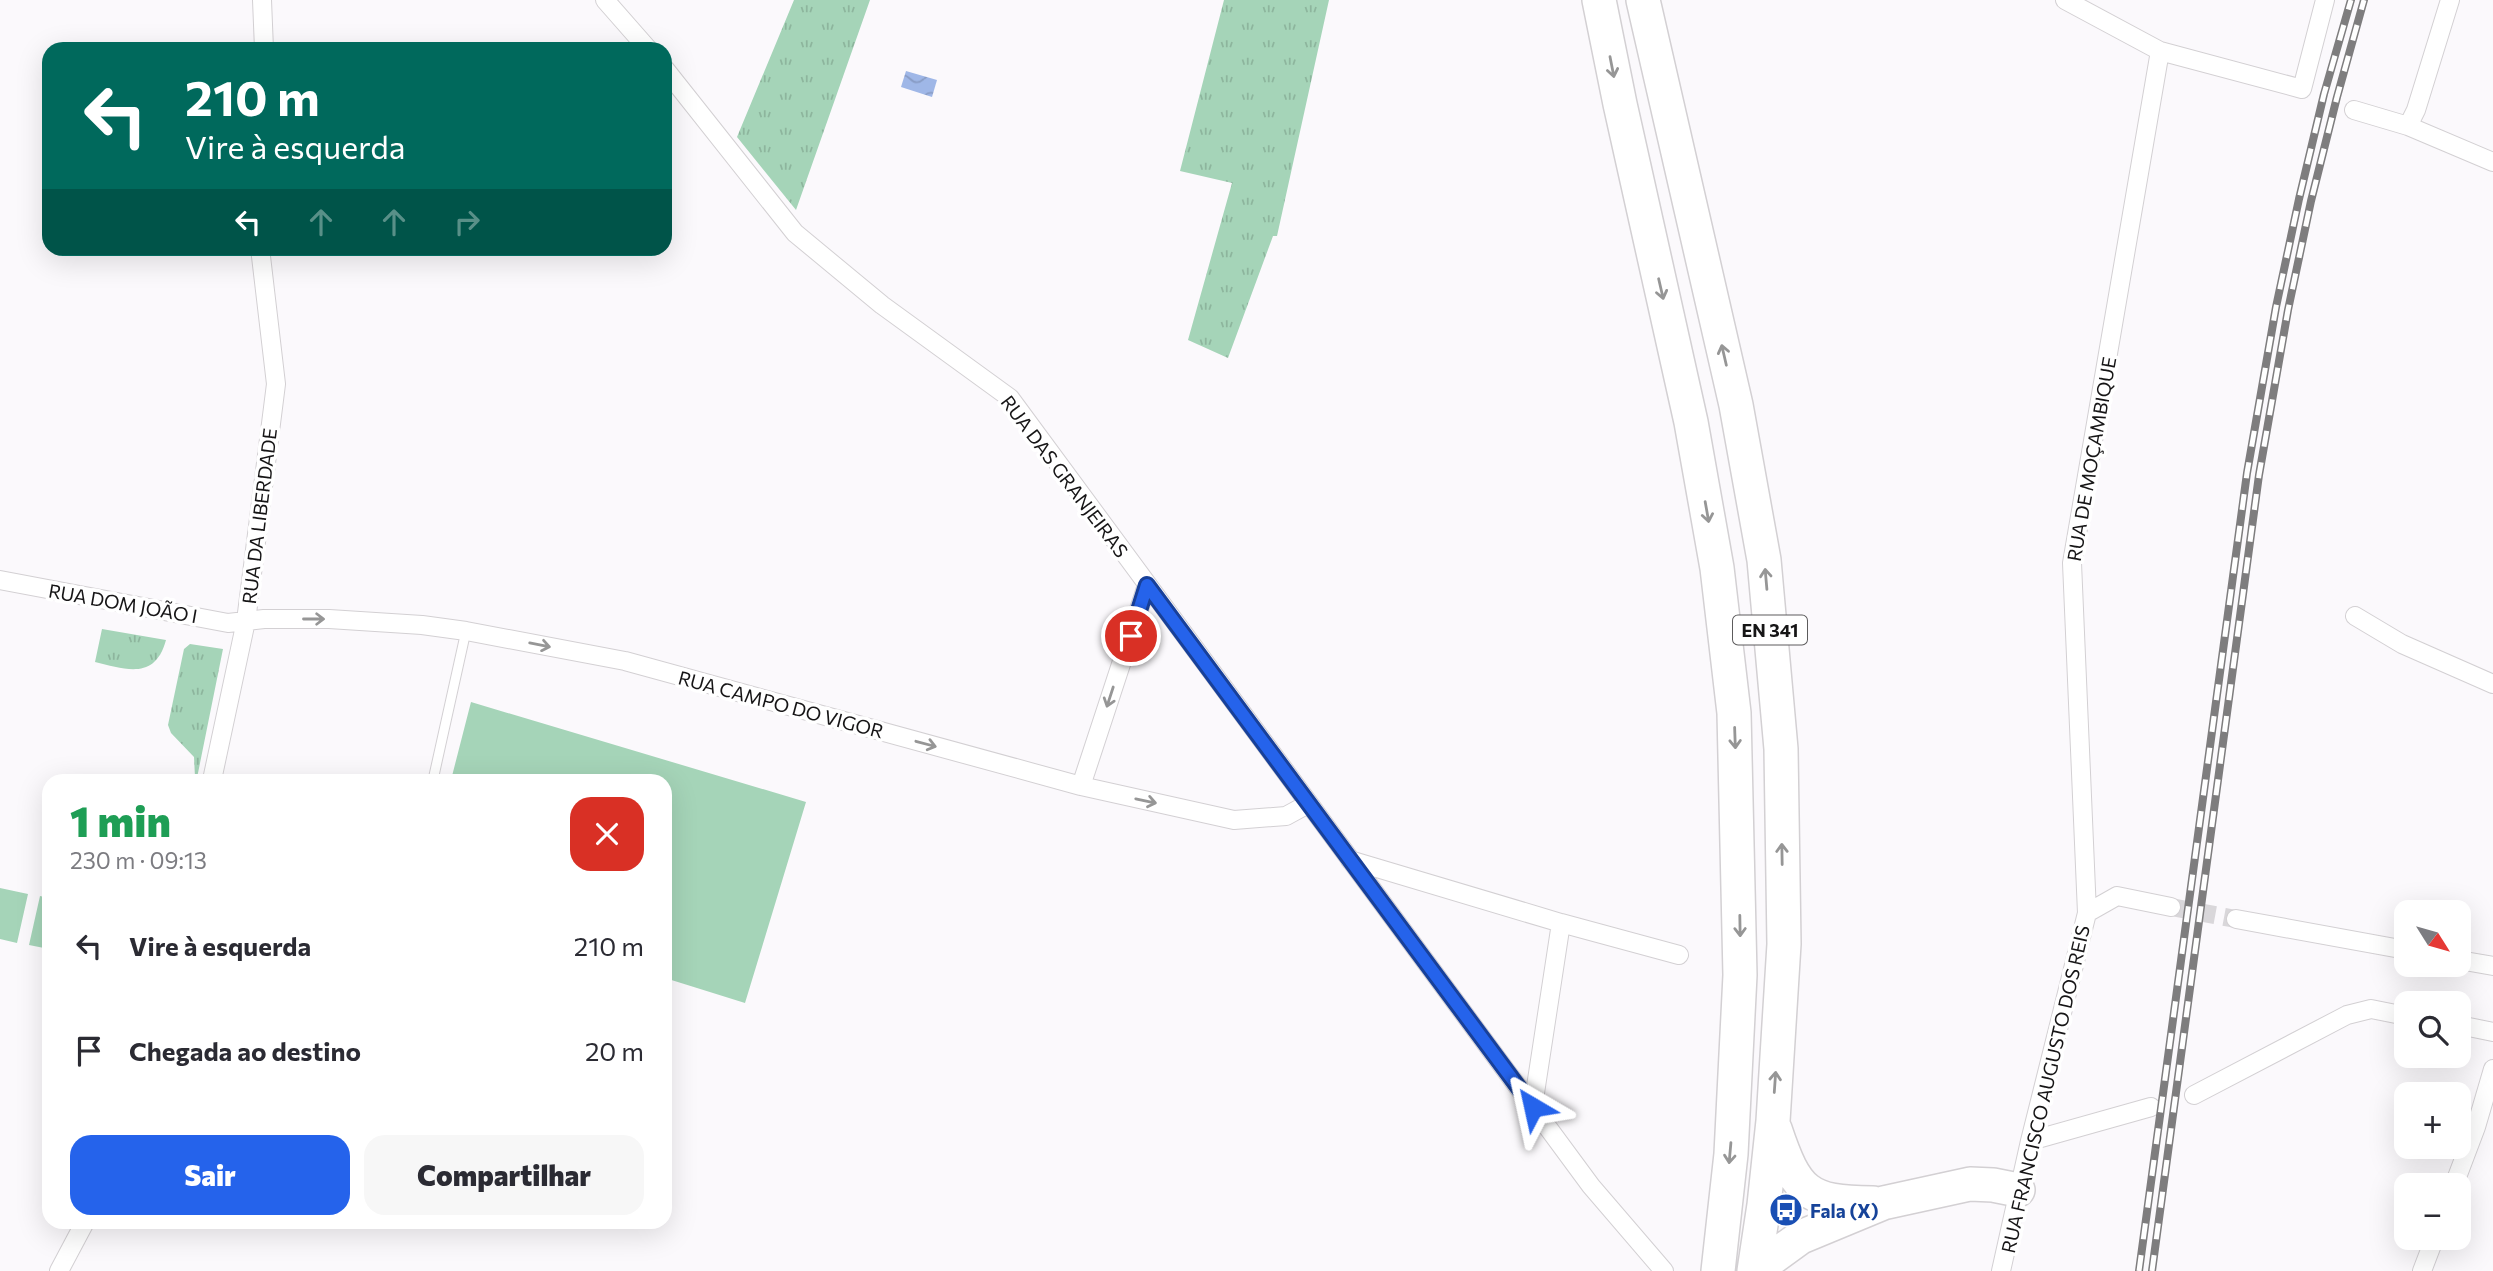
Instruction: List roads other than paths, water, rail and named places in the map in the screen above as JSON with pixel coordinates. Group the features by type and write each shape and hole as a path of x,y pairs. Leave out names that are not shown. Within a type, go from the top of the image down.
{"highway":[{"name":"EN 341","path":"1599,0 1691,422 1717,568 1734,713 1740,975 1731,1154 1718,1271"},
{"name":"EN 341","path":"1643,0 1736,405 1764,560 1781,749 1784,944 1773,1121 1754,1271"},
{"path":"1773,1121 1785,1160 1802,1186 1819,1198 1840,1203 1883,1203"},
{"path":"1754,1271 1801,1237 1883,1203 1970,1184 2018,1190"}],"street":[{"path":"262,0 264,42"},
{"path":"605,0 642,42"},
{"path":"2065,0 2160,51 2302,89 2325,0"},
{"path":"2408,126 2416,110 2449,0"},
{"name":"RUA DE MOÇAMBIQUE","path":"2087,913 2072,563 2160,51"},
{"name":"RUA DAS GRANJEIRAS","path":"672,78 795,233 882,305 1010,398 1591,1186 1664,1271"},
{"path":"2354,110 2408,126 2493,162"},
{"name":"RUA DA LIBERDADE","path":"213,774 246,621 276,384 261,256"},
{"name":"RUA DOM JOÃO I","path":"0,580 228,623 246,621"},
{"path":"1081,786 1147,585"},
{"path":"2355,616 2402,644 2493,684"},
{"name":"RUA CAMPO DO VIGOR","path":"246,621 329,619 422,625 625,661 1081,786 1234,820 1286,816 1308,804"},
{"path":"1350,860 1679,955"},
{"name":"RUA FRANCISCO AUGUSTO DOS REIS","path":"2001,1271 2018,1190 2087,913 2117,896 2171,906"},
{"path":"2236,919 2394,948"},
{"path":"1533,1107 1561,923"},
{"path":"2471,962 2493,966"},
{"path":"2194,1095 2347,1016 2371,1009 2394,1014"},
{"path":"2471,1028 2493,1032"},
{"path":"2459,1173 2493,1069"},
{"path":"2030,1141 2151,1107"},
{"path":"59,1271 82,1229"},
{"path":"2422,1271 2430,1250"}],"lane":[{"path":"434,774 466,631"}],"water":[{"path":"906,71 937,80 932,97 901,87"}],"tunnel":[{"path":"2171,907 2236,919"}],"railway":[{"path":"2139,1271 2247,473 2276,307 2299,199 2324,94 2351,0"},
{"path":"2152,1271 2259,475 2288,310 2311,201 2364,0"}],"place":[{"name":"Fala (X)","path":"1786,1210"}]}
